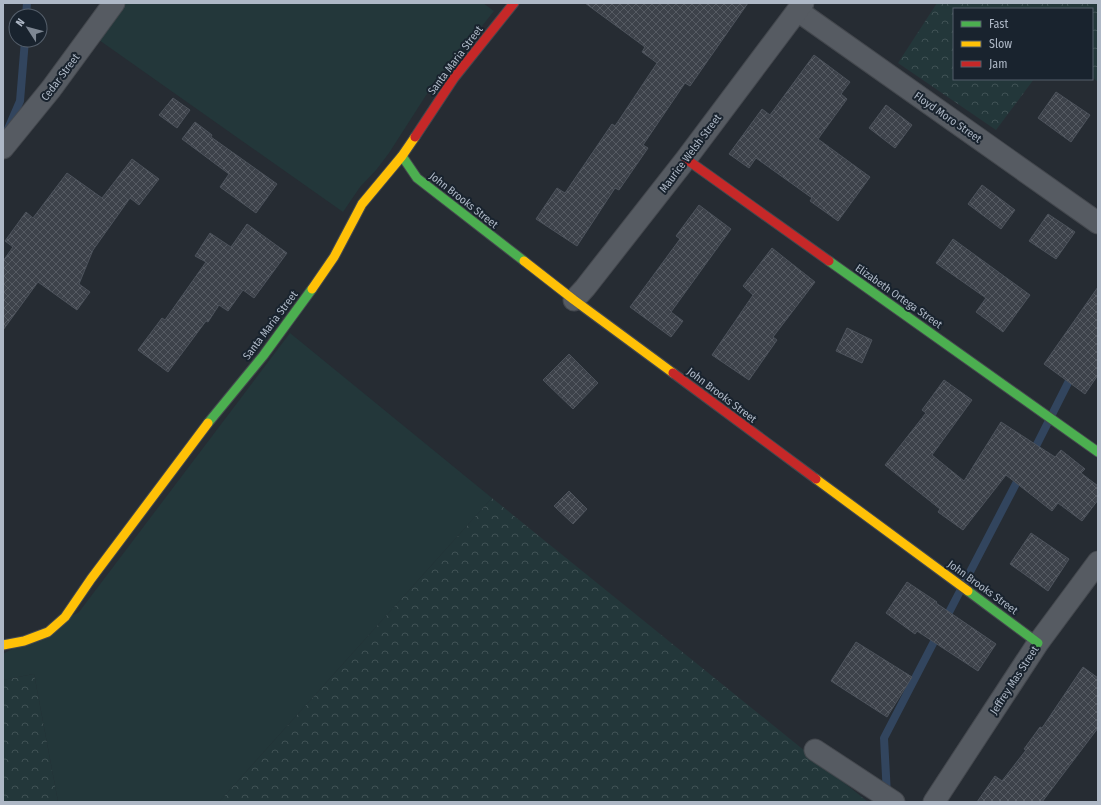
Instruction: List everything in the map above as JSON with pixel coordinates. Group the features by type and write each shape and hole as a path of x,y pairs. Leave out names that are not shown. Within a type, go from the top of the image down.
{"street":[{"name":"Cedar Street","path":"3,148 51,89 114,3"},
{"name":"Santa Maria Street","path":"3,644 24,641 48,632 65,617 90,579 162,482 215,414 264,356 300,307 334,257 362,204 402,156 454,78 514,3"},
{"name":"Maurice Welsh Street","path":"574,300 686,159 800,7"},
{"name":"Floyd Moro Street","path":"800,7 1098,223"},
{"name":"John Brooks Street","path":"402,156 417,178 574,300 1038,643"},
{"name":"Elizabeth Ortega Street","path":"686,159 1098,452"},
{"name":"Jeffrey Mas Street","path":"934,802 1038,643 1098,562"},
{"path":"816,750 894,802"}],"green space":[{"path":"125,3 483,3 494,11 432,86 389,153 377,169 360,187 343,212 99,40"},
{"path":"937,3 1098,3 1098,82 1093,78 1093,8 953,8 953,80 1033,80 996,130 898,63"},
{"path":"290,333 492,498 219,802 58,802 34,674 3,680 3,654 79,612"},
{"path":"492,498 868,802 219,802"},
{"path":"34,674 58,802 3,802 3,680"}],"building":[{"path":"585,3 748,3 690,86 685,83 643,145 648,148 619,190 615,188 577,246 536,219 557,188 565,193 612,124 615,126 657,63 642,52 645,47"},
{"path":"814,55 850,82 841,94 847,99 818,139 870,177 838,221 810,201 812,198 756,158 749,168 729,154 762,109 770,115"},
{"path":"1056,92 1090,115 1071,142 1038,118"},
{"path":"173,98 190,110 177,128 159,115"},
{"path":"886,105 912,125 895,148 869,128"},
{"path":"195,122 212,135 211,137 277,184 256,213 220,187 229,174 182,139"},
{"path":"132,159 159,179 139,205 130,198 93,250 79,284 90,292 77,310 38,282 3,330 3,261 13,247 5,241 26,212 33,218 67,173 102,198"},
{"path":"982,185 1015,210 1001,229 968,204"},
{"path":"699,205 731,229 671,312 683,321 671,337 630,307 680,239 676,236"},
{"path":"1048,214 1075,232 1056,259 1029,241"},
{"path":"247,224 287,253 254,298 243,290 228,311 219,305 208,322 206,321 168,372 138,350 162,318 165,320 206,262 195,256 210,233 231,247"},
{"path":"953,239 1030,295 1003,332 976,312 986,298 936,263"},
{"path":"772,248 815,282 773,337 777,340 749,380 712,355 753,295 743,286"},
{"path":"1098,287 1098,375 1085,394 1044,364"},
{"path":"847,328 872,340 862,363 836,351"},
{"path":"569,354 598,383 573,409 543,380"},
{"path":"944,380 972,400 932,455 964,481 1001,422 1055,457 1061,450 1085,469 1081,473 1098,486 1098,500 1082,521 1058,503 1052,511 1006,475 963,530 938,512 940,509 885,465 926,413 922,410"},
{"path":"569,491 587,509 573,524 554,506"},
{"path":"1031,533 1069,559 1048,591 1010,564"},
{"path":"907,582 996,644 978,671 917,631 915,634 886,613"},
{"path":"856,642 912,677 887,717 831,681"},
{"path":"1083,667 1098,678 1098,728 1042,802 977,802 995,776 1002,781 1026,750 1024,749 1040,727 1042,728"}],"waterway":[{"path":"27,3 27,8"},
{"path":"7,131 20,101 24,48"},
{"path":"1032,454 1073,373"},
{"path":"945,620 1021,474"},
{"path":"887,795 884,738 939,632"}],"traffic: fast":[{"path":"402,156 417,178 524,261"},
{"path":"829,261 1098,452"},
{"path":"208,423 263,356 312,289"},
{"path":"968,591 1038,643"}],"traffic: slow":[{"path":"312,289 334,257 362,204 402,156 415,137"},
{"path":"524,261 673,373"},
{"path":"3,645 24,641 48,632 65,617 91,579 208,423"},
{"path":"816,479 968,591"}],"traffic: jam":[{"path":"415,137 454,78 514,3"},
{"path":"686,159 829,261"},
{"path":"673,373 816,479"}]}
